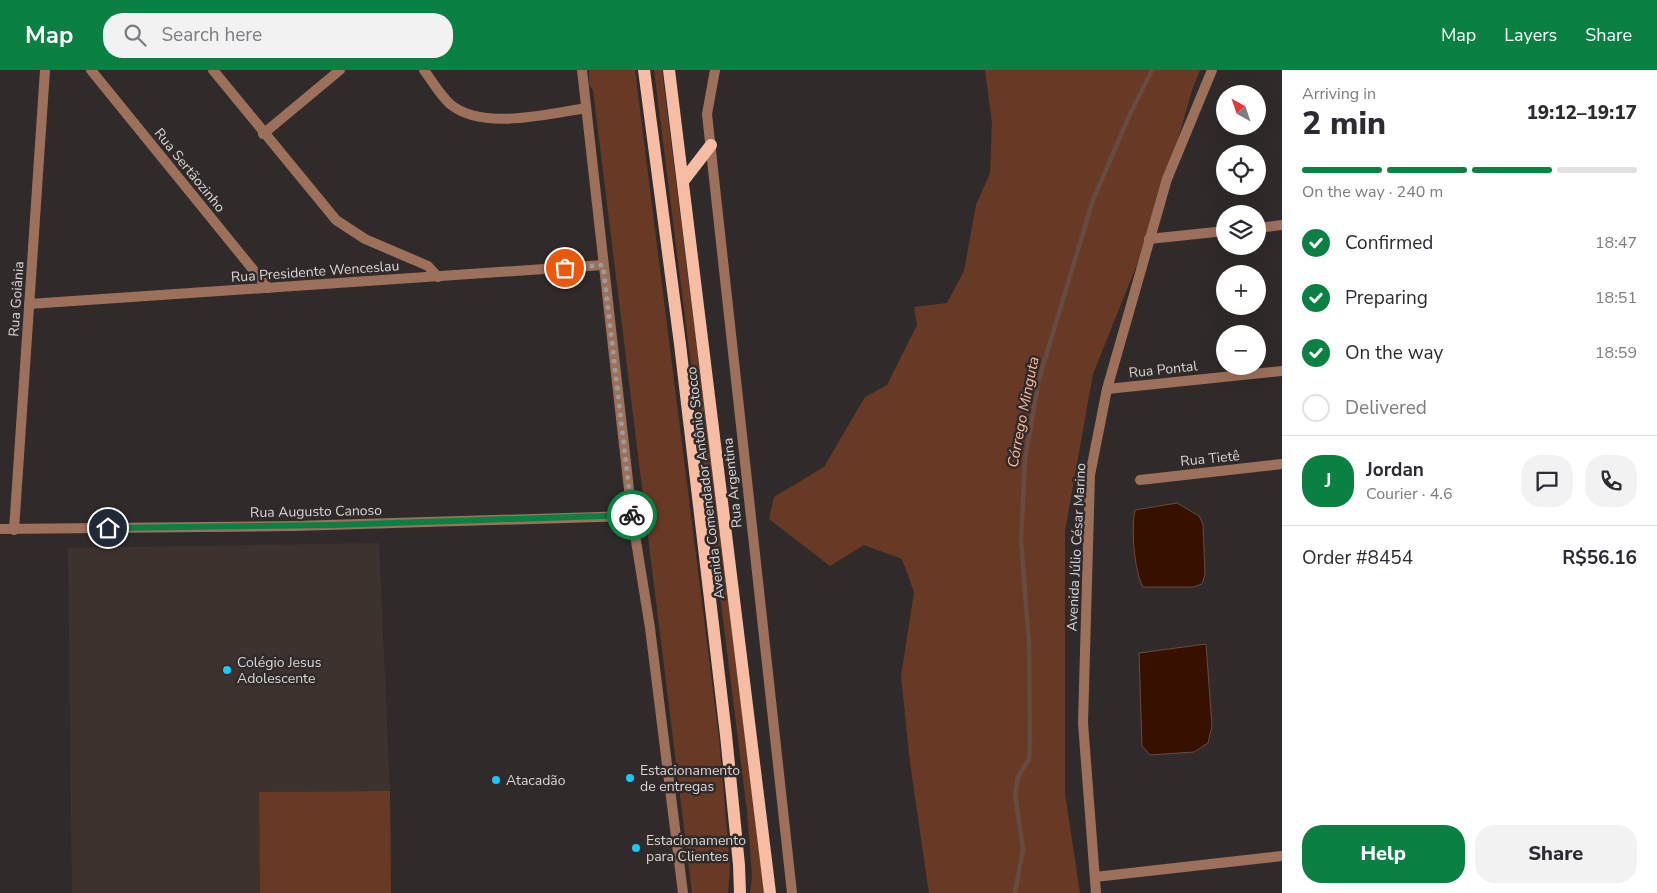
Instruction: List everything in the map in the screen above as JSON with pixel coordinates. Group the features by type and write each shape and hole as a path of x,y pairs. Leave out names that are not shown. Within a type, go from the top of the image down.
{"main road":[{"name":"Avenida Comendador Antônio Stocco","path":"644,70 681,354 724,716 740,865 740,893"},
{"name":"Avenida Comendador Antônio Stocco","path":"670,70 673,110 684,180 770,893"},
{"path":"684,180 712,145"}],"street":[{"name":"Rua Goiânia","path":"14,530 45,70"},
{"name":"Rua Sertãozinho","path":"91,70 268,288"},
{"path":"213,70 263,134 336,220 365,239 428,266 438,277"},
{"path":"263,134 340,70"},
{"path":"424,70 450,104 479,118 537,116 586,108"},
{"path":"582,70 632,516 650,628 682,893"},
{"name":"Rua Argentina","path":"715,70 707,114 712,145 739,420 792,893"},
{"name":"Avenida Júlio César Marino","path":"1096,893 1083,723 1090,475 1107,389 1167,179 1212,70"},
{"path":"1266,227 1282,225"},
{"path":"1149,239 1216,232"},
{"name":"Rua Presidente Wenceslau","path":"29,304 603,265"},
{"name":"Rua Pontal","path":"1107,389 1282,371"},
{"name":"Rua Tietê","path":"1140,480 1282,464"},
{"name":"Rua Augusto Canoso","path":"0,530 632,516"},
{"path":"1095,877 1282,856"}],"shaded area":[{"path":"589,70 635,70 719,738 730,867 728,893 692,893 593,90 589,85"},
{"path":"654,70 662,70 765,893 750,893 752,876 747,811"},
{"path":"985,70 1200,70 1192,90 1156,217 1093,374 1065,531 1065,794 1080,893 929,893 910,763 901,676 914,592 902,559 864,545 830,566 769,519 774,497 824,467 865,397 887,385 917,325 914,307 947,303 964,271 976,205 990,173 992,123"},
{"path":"1177,503 1199,516 1203,524 1205,574 1202,584 1193,587 1143,587 1137,571 1134,549 1133,527 1135,510"},
{"name":"Colégio Jesus Adolescente","path":"379,543 390,791 259,792 260,893 72,893 68,548"},
{"path":"1206,644 1212,726 1208,743 1194,752 1150,755 1142,746 1139,653"},
{"path":"390,791 391,893 260,893 259,792"}],"waterway":[{"name":"Córrego Minguta","path":"1015,893 1023,849 1015,794 1018,777 1029,759 1030,743 1029,644 1021,539 1025,459 1039,379 1093,200 1130,114 1152,70"}],"way so far":[{"path":"565,268 603,265 632,515"}],"place":[{"name":"Colégio Jesus Adolescente","path":"227,670"},
{"name":"Estacionamento de entregas","path":"630,778"},
{"name":"Atacadão","path":"496,780"},
{"name":"Estacionamento para Clientes","path":"636,848"}],"route":[{"path":"108,528 294,526 632,515"}]}
